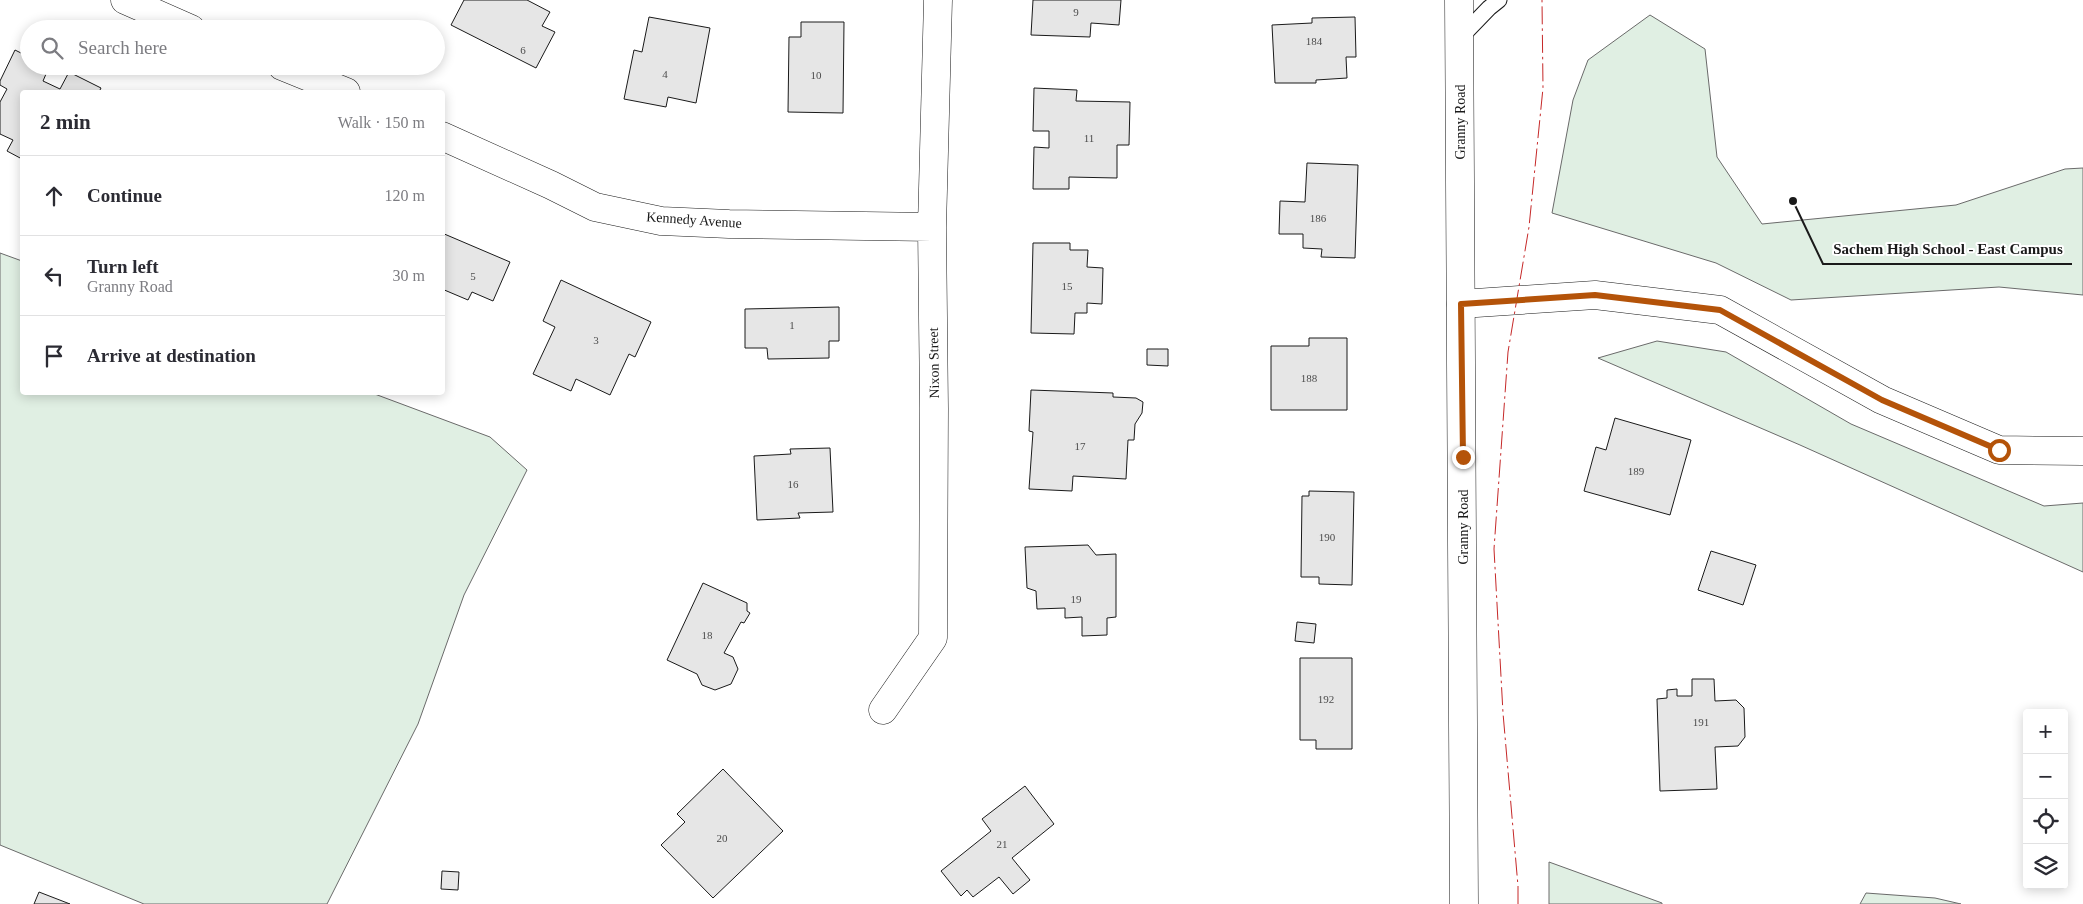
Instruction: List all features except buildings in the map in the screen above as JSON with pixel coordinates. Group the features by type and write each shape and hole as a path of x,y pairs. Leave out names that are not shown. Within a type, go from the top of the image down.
{"street":[{"path":"125,0 171,20"},
{"name":"Nixon Street","path":"884,710 933,638 934,408 932,227 938,0"},
{"name":"Granny Road","path":"1460,0 1464,904"},
{"path":"304,75 341,90"},
{"name":"Kennedy Avenue","path":"445,137 552,185 595,207 662,221 729,224 932,227"},
{"path":"1461,304 1595,295 1720,310 1882,400 1999,450 2083,451"}],"lane":[{"path":"1460,38 1499,0"}],"green space":[{"path":"1650,15 1705,49 1717,157 1762,224 1956,205 2065,169 2083,168 2083,295 1999,287 1791,300 1716,263 1552,213 1573,100 1588,60"},
{"path":"0,253 20,260 20,395 377,395 490,437 527,470 464,595 418,724 327,904 144,904 0,845"},
{"path":"1657,341 1726,352 1851,424 2044,506 2083,503 2083,572 1800,445 1598,358"},
{"path":"1549,862 1662,903 1662,904 1549,904"},
{"path":"1866,893 1935,898 1961,904 1860,904"}],"power":[{"path":"1518,904 1503,713 1494,549 1508,352 1529,227 1543,88 1542,0"}],"place":[{"name":"Sachem High School - East Campus","path":"1793,201"}],"route":[{"path":"1463,457 1461,304 1595,295 1720,310 1882,400 1999,450"}]}
